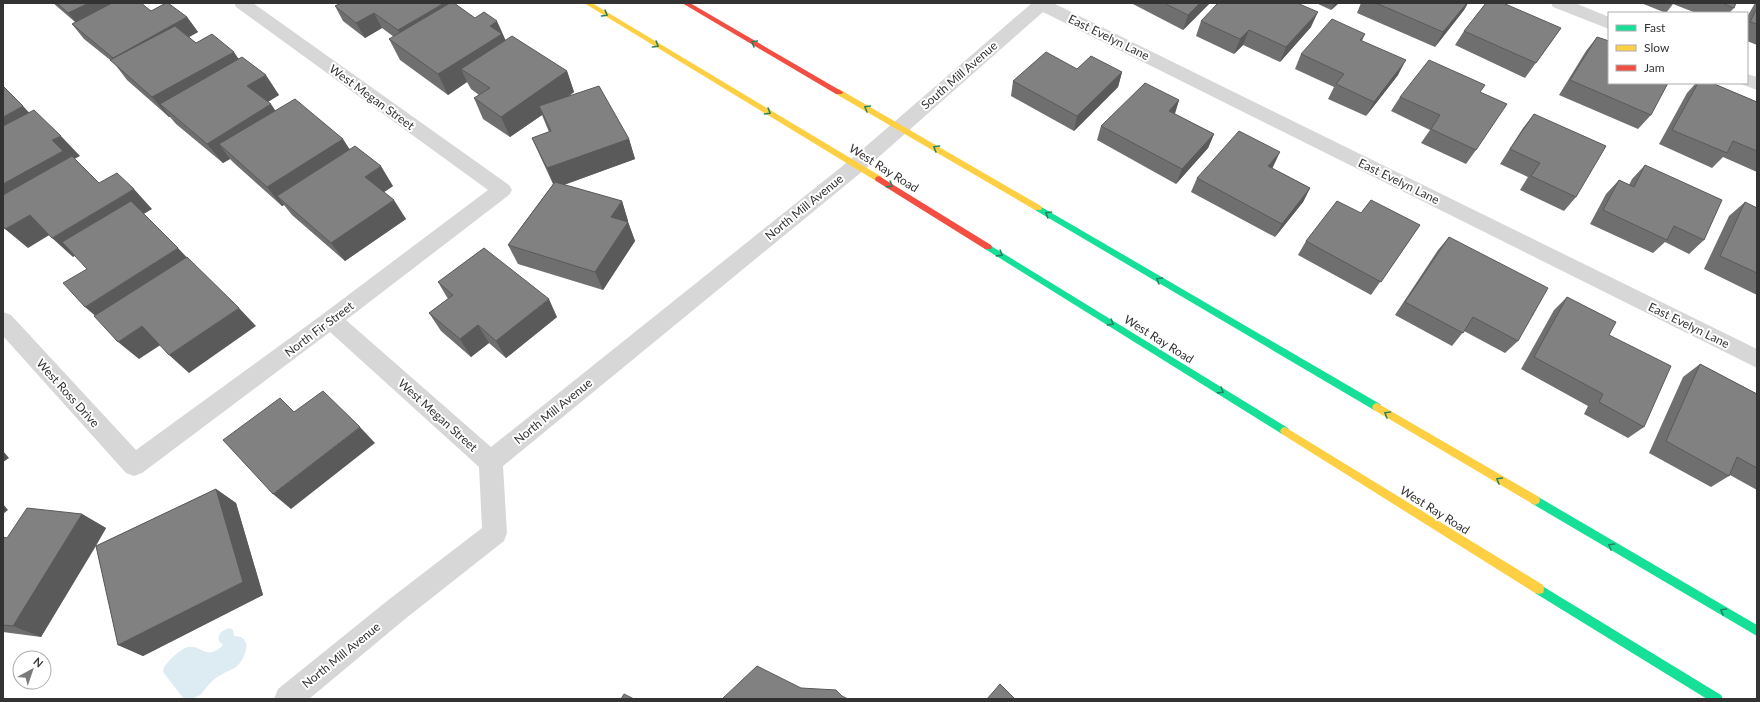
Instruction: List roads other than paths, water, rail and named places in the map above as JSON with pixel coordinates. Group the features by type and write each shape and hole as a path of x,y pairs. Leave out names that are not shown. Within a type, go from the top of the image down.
{"main road":[{"name":"West Ray Road","path":"587,3 857,165 1717,699"},
{"path":"685,3 900,127 1757,631"}],"street":[{"name":"West Megan Street","path":"242,3 502,190"},
{"name":"South Mill Avenue","path":"876,148 930,99 1042,3"},
{"name":"East Evelyn Lane","path":"1042,3 1757,359"},
{"path":"1559,3 1608,23"},
{"name":"North Mill Avenue","path":"288,699 396,610 495,533 491,462 876,148"},
{"name":"North Fir Street","path":"134,465 331,320 502,190"},
{"name":"West Megan Street","path":"331,320 491,462"},
{"name":"West Ross Drive","path":"3,321 134,465"}]}
